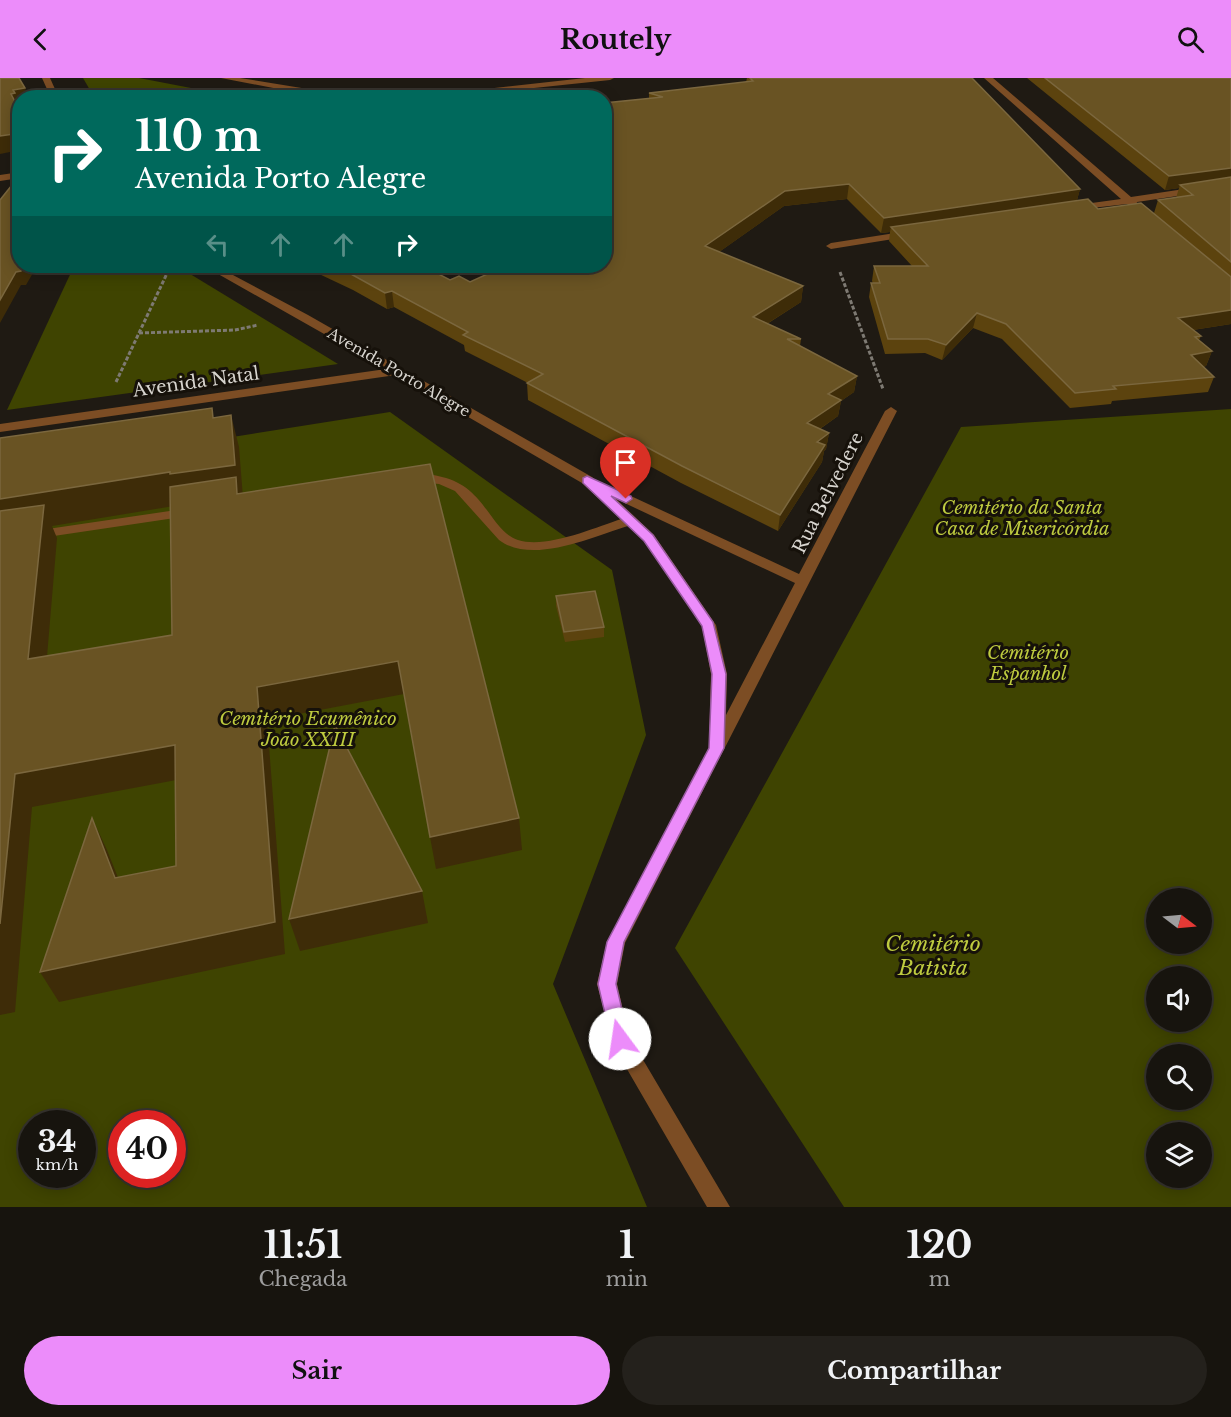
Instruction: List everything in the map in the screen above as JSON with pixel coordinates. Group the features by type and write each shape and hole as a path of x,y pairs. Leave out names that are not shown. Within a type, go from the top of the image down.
{"street":[{"path":"225,78 297,90"},
{"path":"489,90 610,78"},
{"path":"988,78 1133,204"},
{"path":"1060,211 1133,204 1231,185"},
{"path":"831,246 923,232"},
{"name":"Avenida Porto Alegre","path":"222,273 587,480 804,582"},
{"name":"Avenida Natal","path":"0,428 398,371"},
{"name":"Rua Belvedere","path":"717,748 891,411"},
{"path":"406,480 417,478 444,480 462,488 505,537 516,545 551,543 631,521"},
{"name":"Avenida Porto Alegre","path":"587,480 649,538 708,625 719,674 717,748 616,942 607,984 620,1039 719,1207"},
{"path":"0,540 209,509"}],"path":[{"path":"831,246 891,411"},
{"path":"101,413 167,273"},
{"path":"139,333 235,330 303,317"}],"green space":[{"path":"83,78 139,78 202,90 90,90"},
{"path":"71,273 188,273 338,364 7,410"},
{"name":"Cemitério Batista","path":"1231,409 1231,1207 844,1207 675,948 961,427"},
{"name":"Cemitério Ecumênico João XXIII","path":"390,412 612,570 646,735 553,984 647,1207 0,1207 0,474"}],"building":[{"path":"0,78 19,78 25,88 12,90 12,134 0,136"},
{"path":"750,78 972,78 1080,189 884,218 849,184 785,191 705,246 803,286 753,317 801,339 787,339 857,376 828,394 841,400 807,423 829,433 817,442 825,445 780,515 682,466 527,383 543,374 463,335 468,332 392,291 385,293 348,273 436,273 450,280 459,276 470,282 490,273 612,273 612,102 663,97 649,93 753,81"},
{"path":"1045,78 1231,78 1231,168 1169,176"},
{"path":"1231,177 1231,262 1158,200 1193,195 1180,185"},
{"path":"12,185 12,273 15,273 0,300 0,200"},
{"path":"1088,199 1098,209 1141,203 1231,277 1231,310 1178,318 1201,336 1195,337 1212,351 1191,355 1214,377 1113,386 1116,389 1075,393 1006,324 977,313 946,345 928,339 888,339 871,283 880,283 874,266 928,266 891,227"},
{"path":"212,408 213,418 231,415 235,465 170,474 170,472 0,499 0,438"},
{"path":"430,464 519,818 430,837 398,661 257,687 275,922 40,972 92,818 115,878 176,866 175,745 15,774 0,924 0,511 44,505 28,659 172,635 170,487 236,477 237,494"},
{"path":"595,591 604,627 564,632 556,596"},
{"path":"335,725 422,891 289,919"}],"route":[{"path":"620,1039 607,984 616,942 717,748 719,674 708,625 697,608 649,538 587,480 626,499"}],"park label":[{"name":"Cemitério da Santa Casa de Misericórdia","path":"1022,518"},
{"name":"Cemitério Espanhol","path":"1028,663"}]}
